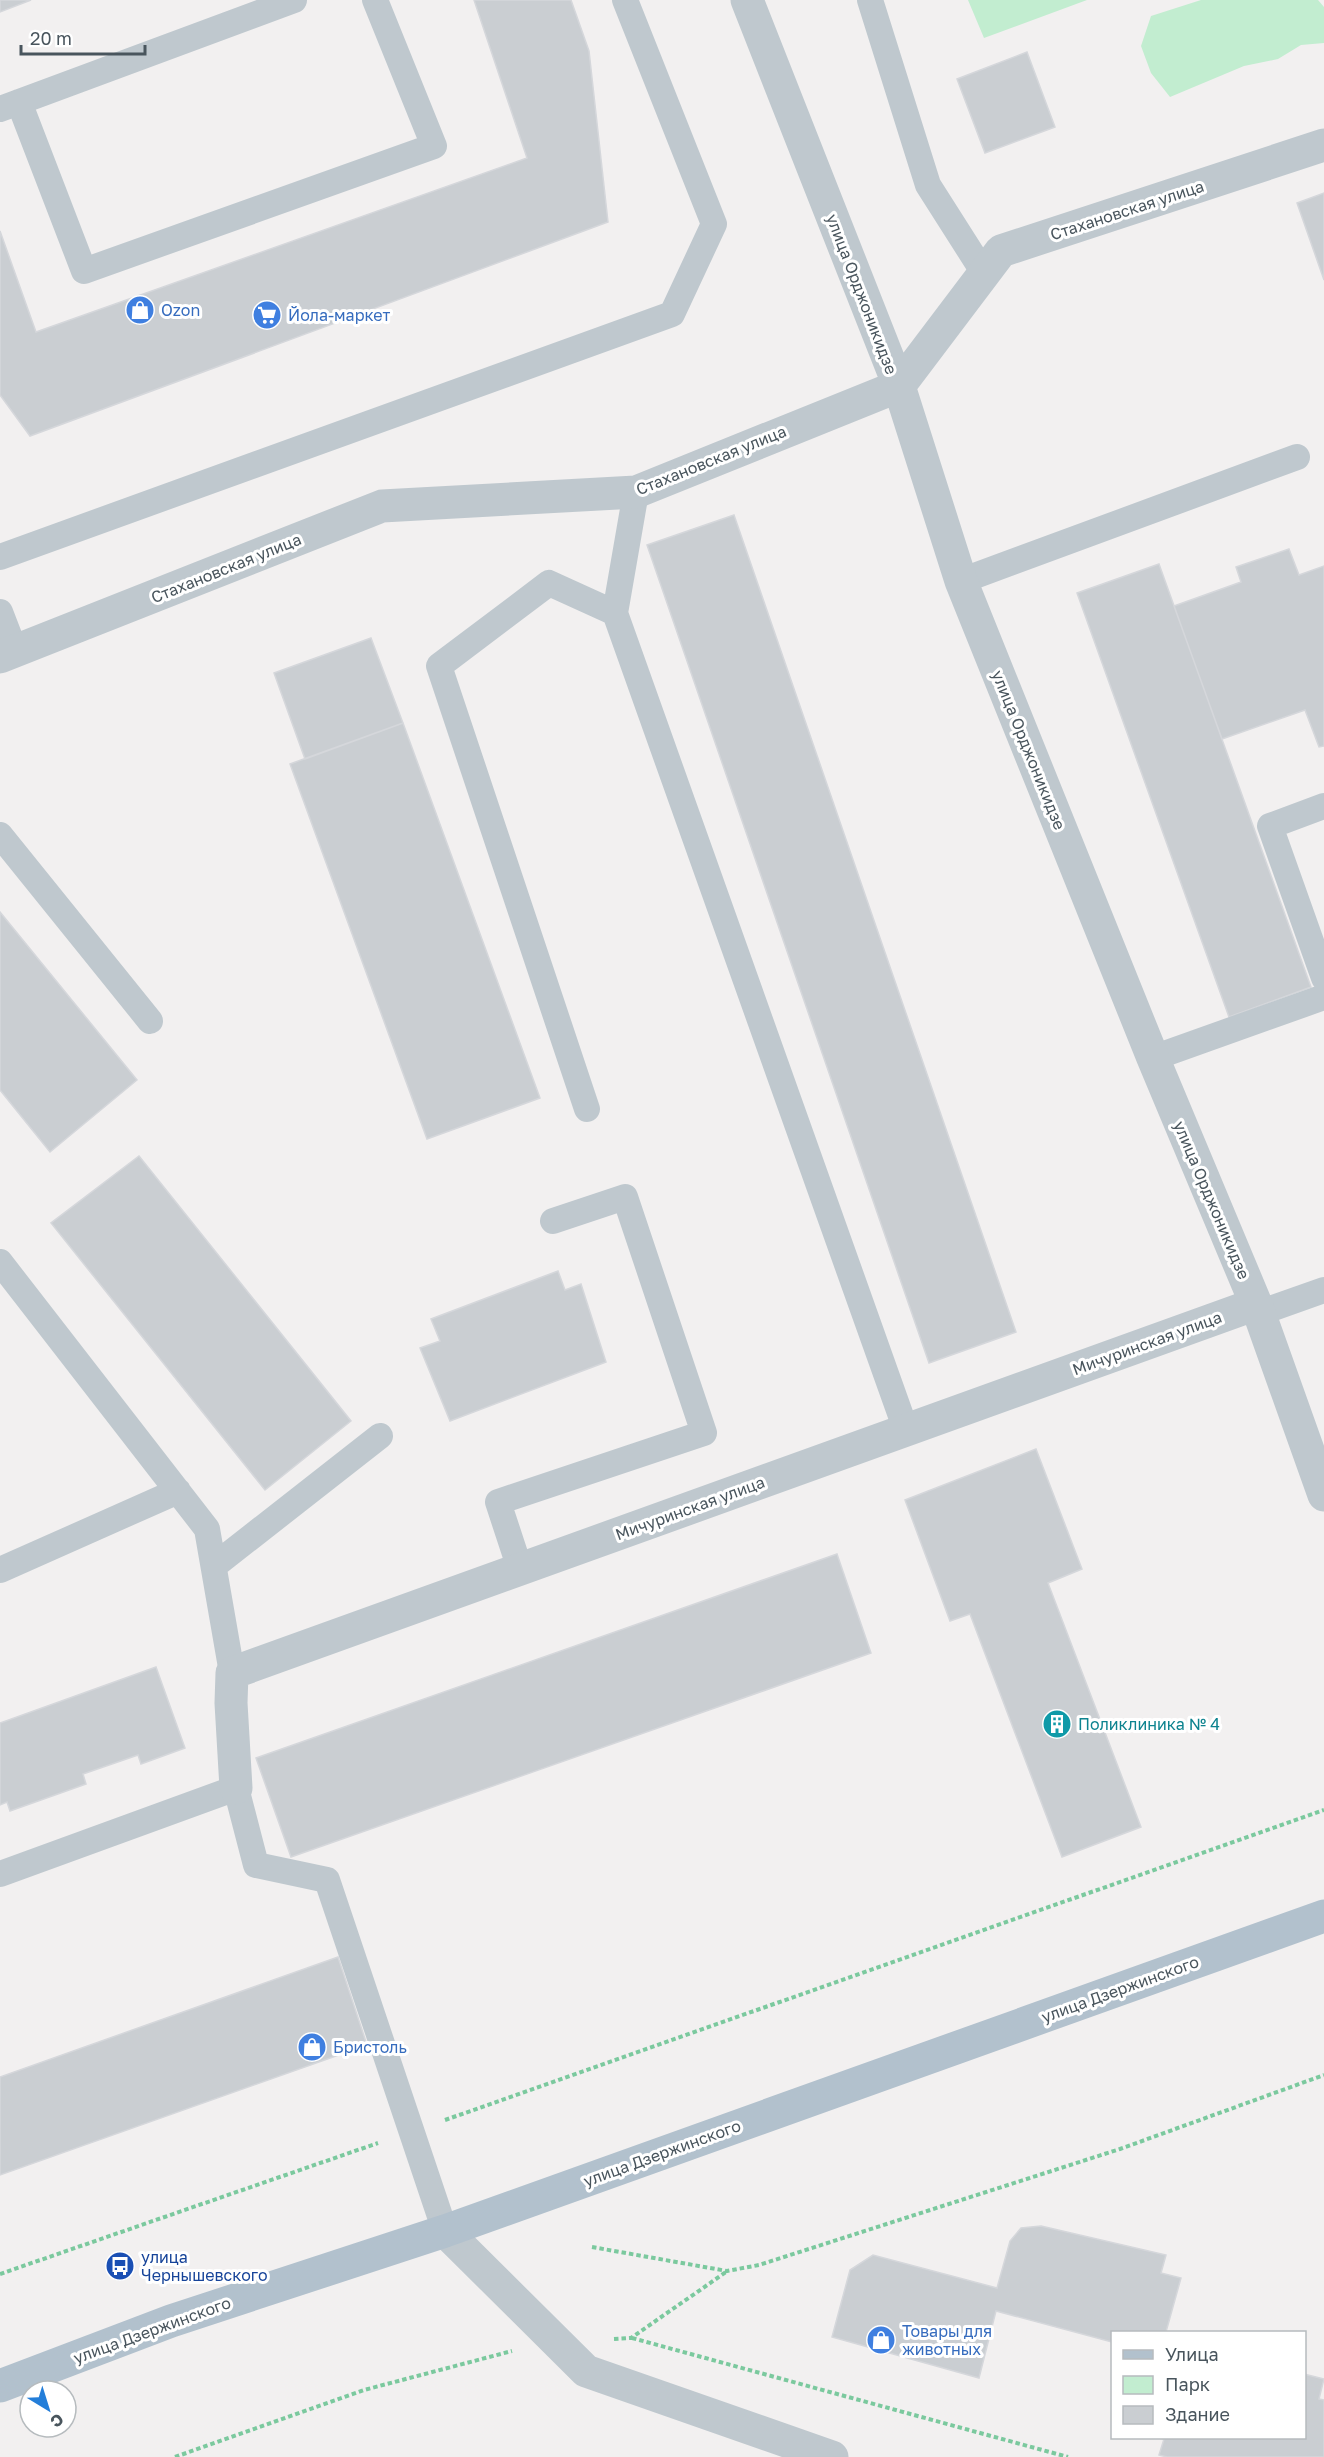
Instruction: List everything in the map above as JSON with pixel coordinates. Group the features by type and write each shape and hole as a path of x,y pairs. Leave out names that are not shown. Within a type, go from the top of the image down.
{"main road":[{"name":"улица Дзержинского","path":"0,2386 171,2321 445,2231 1324,1916"}],"street":[{"name":"улица Орджоникидзе","path":"747,0 898,386 961,581 1153,1058 1258,1309 1324,1495"},
{"name":"Стахановская улица","path":"7,654 382,506 636,492 898,386 1001,251 1324,145"},
{"name":"Мичуринская улица","path":"232,1673 906,1430 1258,1309"},
{"path":"232,1673 231,1703 236,1788"},
{"path":"445,2231 586,2371 832,2457"}],"lane":[{"path":"294,0 9,106 84,271 434,146 375,0"},
{"path":"0,557 672,314 714,224 625,0"},
{"path":"870,0 928,185 984,273"},
{"path":"961,581 1297,457"},
{"path":"636,492 615,613 906,1430"},
{"path":"587,1110 439,666 549,583 615,613"},
{"path":"0,612 7,654"},
{"path":"1324,806 1270,826 1324,978"},
{"path":"0,835 150,1021"},
{"path":"1153,1058 1324,997"},
{"path":"520,1569 498,1502 704,1433 625,1197 554,1221"},
{"path":"0,1262 207,1528 232,1673"},
{"path":"1258,1309 1324,1290"},
{"path":"214,1566 380,1436"},
{"path":"0,1570 178,1491"},
{"path":"0,1874 236,1788 255,1865 327,1880 445,2231"}],"path":[{"path":"0,2274 1324,1810"},
{"path":"592,2247 727,2271 759,2265 1120,2149 1324,2075"},
{"path":"631,2338 1068,2457"},
{"path":"175,2457 364,2390"}],"green space":[{"path":"968,0 1087,0 984,38"},
{"path":"1201,0 1318,0 1324,7 1324,43 1301,45 1278,59 1244,66 1170,97 1151,73 1141,46 1151,16"}],"building":[{"path":"0,0 31,0 0,12"},
{"path":"474,0 571,0 589,51 608,222 30,436 0,395 0,231 36,332 527,158"},
{"path":"1027,52 1055,127 985,153 957,79"},
{"path":"1324,193 1324,280 1297,203"},
{"path":"734,515 1016,1332 929,1363 647,545"},
{"path":"1289,549 1299,575 1324,566 1324,746 1319,747 1305,710 1222,739 1174,606 1241,582 1236,567"},
{"path":"1159,564 1311,987 1229,1017 1077,593"},
{"path":"371,638 403,723 305,759 274,673"},
{"path":"403,723 540,1098 427,1139 290,764"},
{"path":"0,912 137,1080 50,1152 0,1090"},
{"path":"139,1156 351,1421 265,1490 51,1223"},
{"path":"558,1271 565,1290 581,1284 606,1362 450,1421 420,1348 440,1341 431,1319"},
{"name":"Поликлиника № 4","path":"1036,1449 1082,1569 1048,1583 1141,1827 1062,1857 970,1614 950,1621 905,1500"},
{"path":"837,1554 871,1653 291,1857 256,1758"},
{"path":"156,1667 185,1748 141,1764 138,1755 83,1774 86,1784 10,1811 7,1802 0,1805 0,1723"},
{"path":"338,1957 367,2045 0,2175 0,2077"},
{"path":"1041,2226 1166,2255 1161,2273 1181,2278 1166,2331 1111,2331 1111,2342 996,2311 979,2378 832,2337 850,2270 873,2255 997,2288 1010,2241 1021,2228"},
{"path":"1306,2374 1324,2379 1319,2399 1324,2400 1324,2457 1167,2457 1159,2455 1164,2439 1306,2439"}],"place":[{"name":"Ozon","path":"140,310"},
{"name":"Йола-маркет","path":"267,315"},
{"name":"Поликлиника № 4","path":"1057,1724"},
{"name":"Бристоль","path":"312,2047"},
{"name":"улица Чернышевского","path":"120,2266"},
{"name":"Товары для животных","path":"881,2340"}]}
